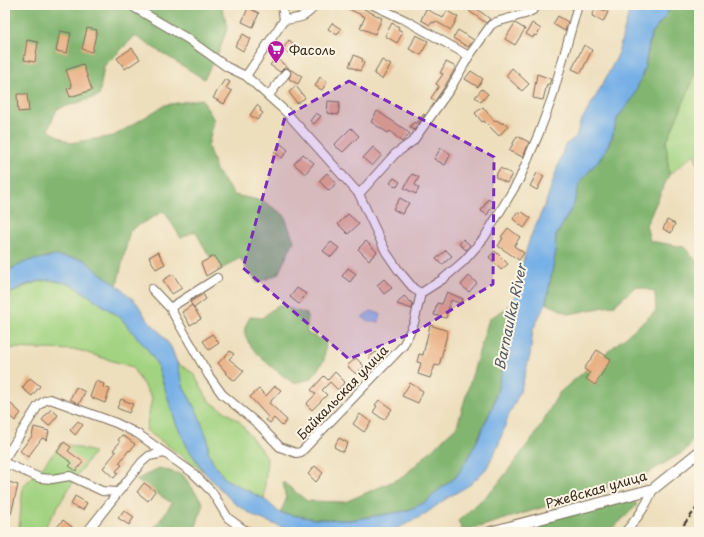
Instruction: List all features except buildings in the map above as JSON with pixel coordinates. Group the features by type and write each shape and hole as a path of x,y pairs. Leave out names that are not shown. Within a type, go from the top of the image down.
{"main road":[{"name":"Ржевская улица","path":"490,532 653,488 699,452"}],"street":[{"path":"130,5 188,39 227,67 246,76 269,95 302,128 359,194 386,252 414,289 421,293 443,279 464,261 479,244 519,180 552,98 578,5"},
{"path":"246,76 284,20 282,5"},
{"path":"284,20 299,18 309,13 315,5"},
{"path":"373,5 407,21 469,56"},
{"path":"359,194 395,154 413,141 450,89 469,56 491,25 496,22 525,14 533,10 538,5"},
{"path":"269,95 286,73"},
{"path":"170,308 217,278"},
{"name":"Байкальская улица","path":"152,289 170,308 209,376 222,394 260,425 280,447 296,453 301,452 305,448 403,346 414,323 421,293"},
{"path":"5,458 38,406 50,399 116,423 138,434 193,473 212,492 228,518 243,529 250,532"},
{"path":"87,532 142,462 149,456 164,453"},
{"path":"5,463 40,478 52,479 70,476 102,491 117,492"},
{"path":"625,532 649,500 653,488"}],"highlighted area":[{"path":"349,81 494,157 493,284 417,331 349,359 243,268 285,117"}],"green space":[{"path":"5,5 225,5 222,9 228,26 218,54 204,79 135,36 104,66 99,96 57,109 48,130 70,143 114,136 165,105 202,99 214,120 208,146 216,170 234,195 263,201 284,215 294,241 278,274 257,283 240,258 218,271 195,231 181,238 164,211 130,230 117,285 100,273 28,261 5,272"},
{"path":"671,5 699,5 699,66 666,143 669,175 646,225 650,241 684,247 699,264 699,430 685,451 641,477 463,532 458,521 494,489 537,432 559,393 656,311 655,292 636,286 615,305 569,314 546,303 555,256 556,236 574,204 580,182 603,155 612,137 618,117 633,98 644,70 651,34 665,17"},
{"path":"699,66 699,167 694,154 669,175 666,143"},
{"path":"50,280 67,283 79,289 120,317 148,350 157,364 176,423 188,448 204,472 146,430 152,398 132,367 78,350 5,348 5,303 7,296 33,283"},
{"path":"513,304 502,372 493,406 469,458 456,477 426,502 406,511 350,520 315,519 280,513 286,500 283,482 307,501 345,502 403,477 457,426 489,319"},
{"path":"278,305 307,314 307,333 326,342 324,360 311,379 293,383 255,351 245,335 245,328 250,317 262,318"},
{"path":"177,363 193,373 209,401 239,421 267,458 264,499 225,479 214,464 208,451 208,440 198,414 184,388"},
{"path":"62,443 94,452 76,477 42,532 33,532 19,527 23,486 43,466"},
{"path":"159,468 183,475 203,503 195,532 152,532 172,503 136,480"},
{"path":"632,498 637,505 609,532 502,532"}],"water":[{"path":"631,5 671,5 665,17 651,34 644,70 633,98 618,117 612,137 603,155 580,182 574,204 556,236 555,256 546,303 533,329 530,355 521,389 508,417 498,446 486,469 471,484 447,498 422,516 392,531 295,532 256,517 234,503 204,472 188,448 176,423 157,364 148,350 120,317 79,289 67,283 50,280 39,281 23,286 7,296 5,303 5,272 28,261 55,256 83,259 117,285 137,303 146,318 158,330 171,347 184,388 198,414 208,440 208,451 214,464 225,479 264,499 280,513 315,519 350,520 406,511 426,502 456,477 477,441 493,406 502,372 513,304 520,272 530,238 546,202 565,145 576,137 580,123 617,57"},
{"path":"371,311 381,314 379,322 369,322 362,317"}],"railway":[{"path":"678,532 699,505"}],"place":[{"name":"Фасоль","path":"276,64"}],"water label":[{"name":"Barnaulka River","path":"510,317"}]}
